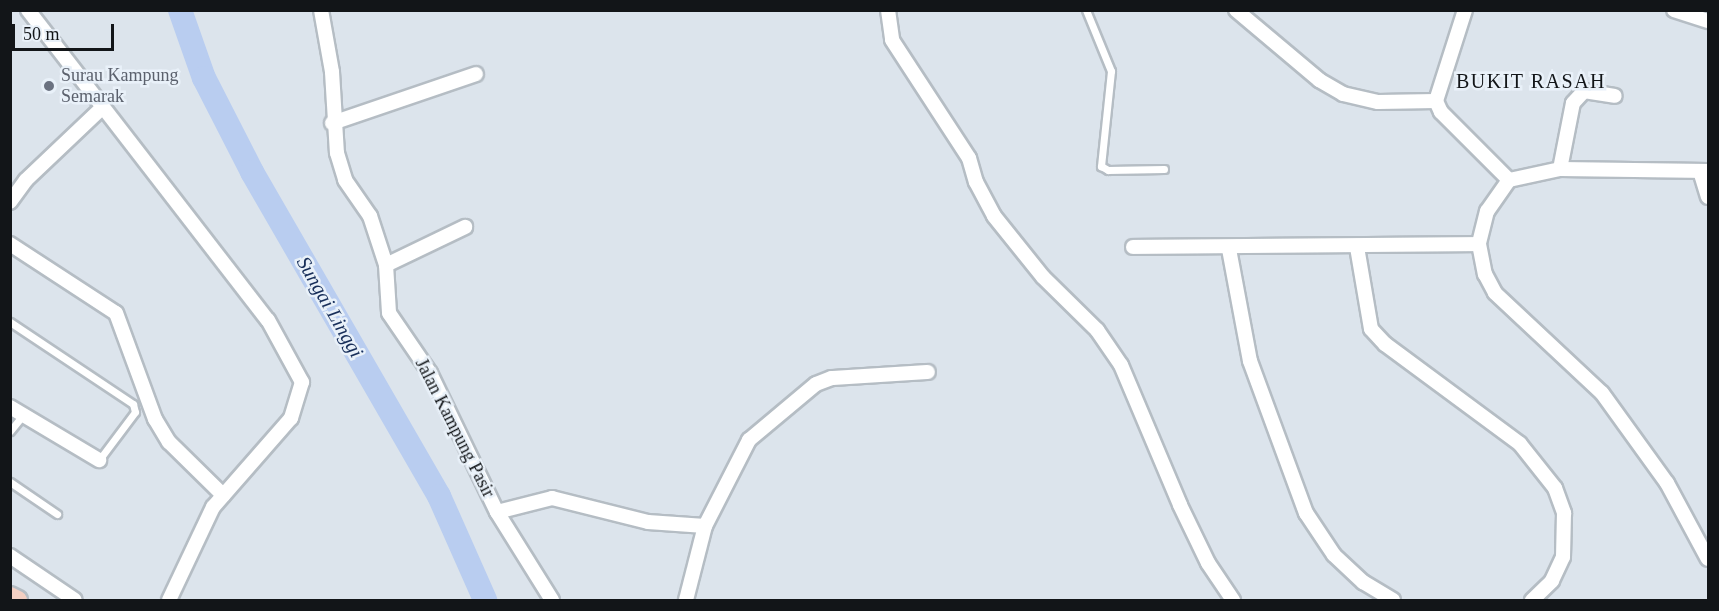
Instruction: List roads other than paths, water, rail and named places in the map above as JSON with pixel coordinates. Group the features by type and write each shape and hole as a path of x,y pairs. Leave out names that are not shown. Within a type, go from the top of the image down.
{"main road":[{"path":"10,596 18,600"}],"street":[{"path":"28,10 268,320 302,382 291,418 213,507 169,600"},
{"name":"Jalan Kampung Pasir","path":"321,10 332,72 332,123 345,180 370,216 386,265 385,298 389,313 430,373 497,512 552,600"},
{"path":"888,10 892,40 969,158 976,182 994,216 1043,277 1096,330 1121,365 1180,505 1208,563 1233,600"},
{"path":"1236,10 1319,80 1343,94 1378,102 1436,101"},
{"path":"1465,10 1436,101 1441,112 1509,180"},
{"path":"1674,10 1708,21"},
{"path":"332,123 476,74"},
{"path":"1560,169 1573,103 1584,92 1615,96"},
{"path":"10,202 26,180 103,107"},
{"path":"1708,197 1704,171 1560,169 1509,180 1487,211 1479,244 1485,274 1495,293 1602,393 1667,483 1708,559"},
{"path":"386,265 465,227"},
{"path":"10,244 116,313 154,419 169,442 223,495"},
{"path":"1133,247 1229,249 1479,244"},
{"path":"1358,247 1371,329 1386,344 1520,444 1555,488 1564,513 1563,557 1552,580 1532,600"},
{"path":"1229,249 1250,361 1306,513 1334,555 1363,582 1393,600"},
{"path":"686,600 705,526 749,440 816,384 832,378 928,372"},
{"path":"10,407 99,460"},
{"path":"497,512 552,498 648,522 705,526"},
{"path":"10,556 75,600"}],"lane":[{"path":"1086,10 1111,71 1101,166 1164,169"},
{"path":"10,322 133,404 135,412 99,460"},
{"path":"10,431 23,415"},
{"path":"10,482 57,514"}],"waterway":[{"name":"Sungai Linggi","path":"180,10 204,78 252,172 439,496 485,600"}],"place":[{"name":"Surau Kampung Semarak","path":"49,86"}],"district":[{"name":"BUKIT RASAH","path":"1531,81"}]}
